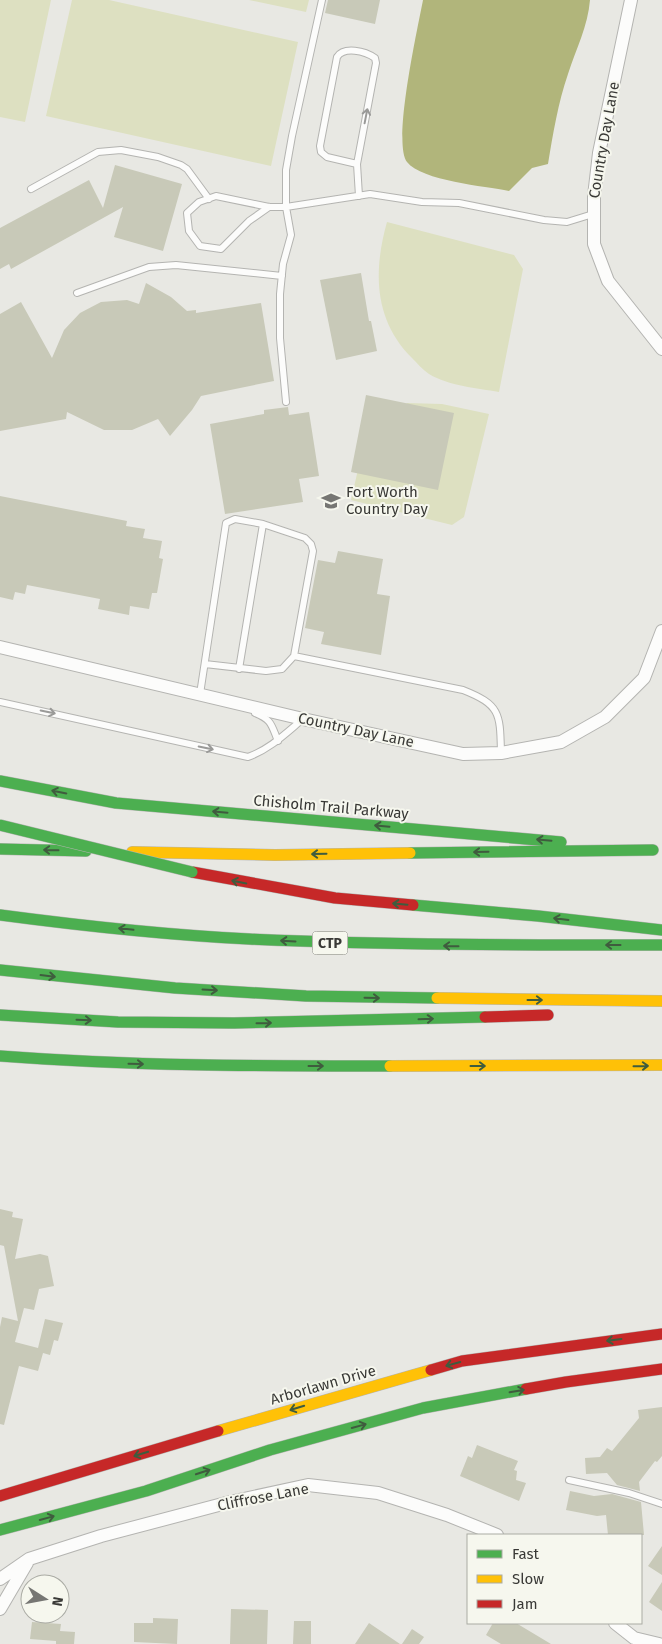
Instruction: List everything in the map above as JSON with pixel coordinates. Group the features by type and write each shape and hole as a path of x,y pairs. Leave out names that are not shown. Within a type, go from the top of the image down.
{"main road":[{"name":"Chisholm Trail Parkway","path":"0,780 116,803 657,850"},
{"path":"0,825 192,872 266,887 335,898 538,916 662,930"},
{"path":"0,849 275,855 657,850"},
{"name":"CTP","path":"0,915 130,930 313,942 454,946 662,945"},
{"path":"0,970 155,987 306,996 662,1002"},
{"path":"628,1012 662,1009"},
{"path":"0,1015 190,1023 376,1021 564,1015"},
{"path":"0,1056 63,1062 151,1065 542,1067 662,1065"},
{"name":"Arborlawn Drive","path":"0,1496 462,1361 662,1334"},
{"path":"0,1530 146,1490 270,1450 423,1408 566,1382 662,1369"}],"street":[{"name":"Country Day Lane","path":"631,0 599,153 593,214 594,244 608,281 662,350"},
{"name":"Country Day Lane","path":"0,647 238,704 463,754 501,753 561,742 605,717 644,678 662,631"},
{"name":"Cliffrose Lane","path":"0,1579 30,1559 101,1536 230,1502 308,1485 378,1493 447,1515 494,1534"},
{"path":"0,1609 30,1559"},
{"path":"616,1624 634,1638 659,1644"}],"lane":[{"path":"286,402 280,338 282,264 291,235 286,206 286,170 322,0"},
{"path":"357,164 327,157 321,152 320,146 337,57 340,52 346,50 370,55 375,58 376,63 357,164 359,196"},
{"path":"31,189 98,152 121,150 181,165 187,169 209,199"},
{"path":"269,207 249,221 221,249 200,246 189,231 187,213 199,202 216,196 269,207 370,194 422,202 459,203 544,220 567,222 593,214"},
{"path":"77,293 149,267 176,265 282,276"},
{"path":"200,694 226,523 234,519 263,524 304,538 311,544 313,551 294,656 282,669 266,671 205,664"},
{"path":"239,669 263,524"},
{"path":"294,656 463,690 482,698 497,711 501,731 501,753"},
{"path":"0,702 248,757 262,752 278,741 303,719"},
{"path":"238,704 266,718 272,726 278,741"},
{"path":"569,1480 629,1493 662,1504"}],"shaded area":[{"path":"0,0 51,0 25,122 0,117"},
{"path":"72,0 109,0 298,42 271,166 46,116"},
{"path":"249,0 309,0 306,12"},
{"path":"423,0 590,0 584,28 561,96 548,164 532,168 509,191 440,178 426,174 407,162 403,151 404,110"},
{"path":"387,222 514,255 523,269 499,392 463,386 437,378 422,368 399,343 390,328 380,294 380,259"},
{"path":"407,403 442,404 489,414 464,517 452,525 351,500 362,452"}],"building":[{"path":"328,0 380,0 375,24 325,13"},
{"path":"115,165 182,184 163,251 114,237 123,207 11,269 9,264 0,269 0,228 89,180 103,208"},
{"path":"361,273 369,321 371,321 377,351 336,360 320,280"},
{"path":"146,283 171,297 187,311 196,310 196,313 261,303 274,381 201,396 170,436 158,419 132,430 104,430 67,412 66,419 0,431 0,314 21,302 52,358 64,330 80,313 101,302 127,300 139,304"},
{"path":"366,395 454,413 438,490 351,472"},
{"path":"288,407 289,415 309,412 319,476 299,479 303,502 225,514 210,424 264,414 264,410"},
{"path":"0,496 127,521 126,526 145,529 143,538 162,541 159,558 163,559 157,593 152,593 149,609 130,606 129,615 98,609 100,599 27,585 25,594 15,592 13,600 0,597"},
{"path":"338,551 383,559 377,594 390,596 381,655 321,644 324,632 305,628 318,560 335,563"},
{"path":"0,1209 13,1212 12,1217 23,1219 15,1259 40,1254 48,1256 54,1286 39,1289 34,1310 24,1308 15,1342 38,1348 45,1319 63,1323 58,1341 54,1340 50,1355 43,1353 38,1371 19,1366 4,1425 0,1424 0,1327 2,1317 18,1321 4,1246 0,1245"},
{"path":"662,1407 662,1456 657,1462 655,1461 639,1482 640,1491 617,1485 607,1473 586,1474 585,1458 600,1457 607,1448 612,1451 639,1418 638,1410"},
{"path":"477,1445 518,1461 514,1470 517,1471 516,1480 526,1483 519,1501 460,1476 468,1456 472,1458"},
{"path":"570,1491 594,1496 612,1494 641,1502 644,1535 608,1534 606,1515 597,1516 566,1510"},
{"path":"662,1546 662,1575 648,1566"},
{"path":"662,1582 662,1611 649,1602"},
{"path":"231,1609 268,1610 267,1644 230,1644"},
{"path":"153,1618 178,1619 177,1644 134,1642 134,1623 153,1623"},
{"path":"294,1621 311,1621 311,1644 293,1644"},
{"path":"369,1623 400,1644 355,1644"},
{"path":"32,1624 61,1624 60,1631 75,1632 74,1644 56,1644 56,1641 30,1639"},
{"path":"492,1624 518,1624 551,1644 501,1644 486,1635"},
{"path":"412,1629 424,1637 419,1644 402,1644"}],"traffic: fast":[{"path":"0,781 116,803 561,842"},
{"path":"0,825 192,872"},
{"path":"0,849 86,851"},
{"path":"410,853 653,850"},
{"path":"413,905 538,916 662,930"},
{"path":"0,915 124,930 249,939 404,944 662,945"},
{"path":"0,970 175,988 306,996 437,998"},
{"path":"0,1015 118,1022 234,1023 485,1017"},
{"path":"0,1056 146,1064 390,1066"},
{"path":"0,1530 146,1491 270,1450 423,1408 526,1389"}],"traffic: slow":[{"path":"132,852 275,855 410,853"},
{"path":"437,998 662,1001"},
{"path":"390,1066 662,1065"},
{"path":"218,1431 431,1370"}],"traffic: jam":[{"path":"192,872 335,898 413,905"},
{"path":"485,1017 548,1015"},
{"path":"431,1370 462,1361 662,1334"},
{"path":"526,1389 662,1369"},
{"path":"0,1496 218,1431"}],"place":[{"name":"Fort Worth Country Day","path":"331,501"}]}
